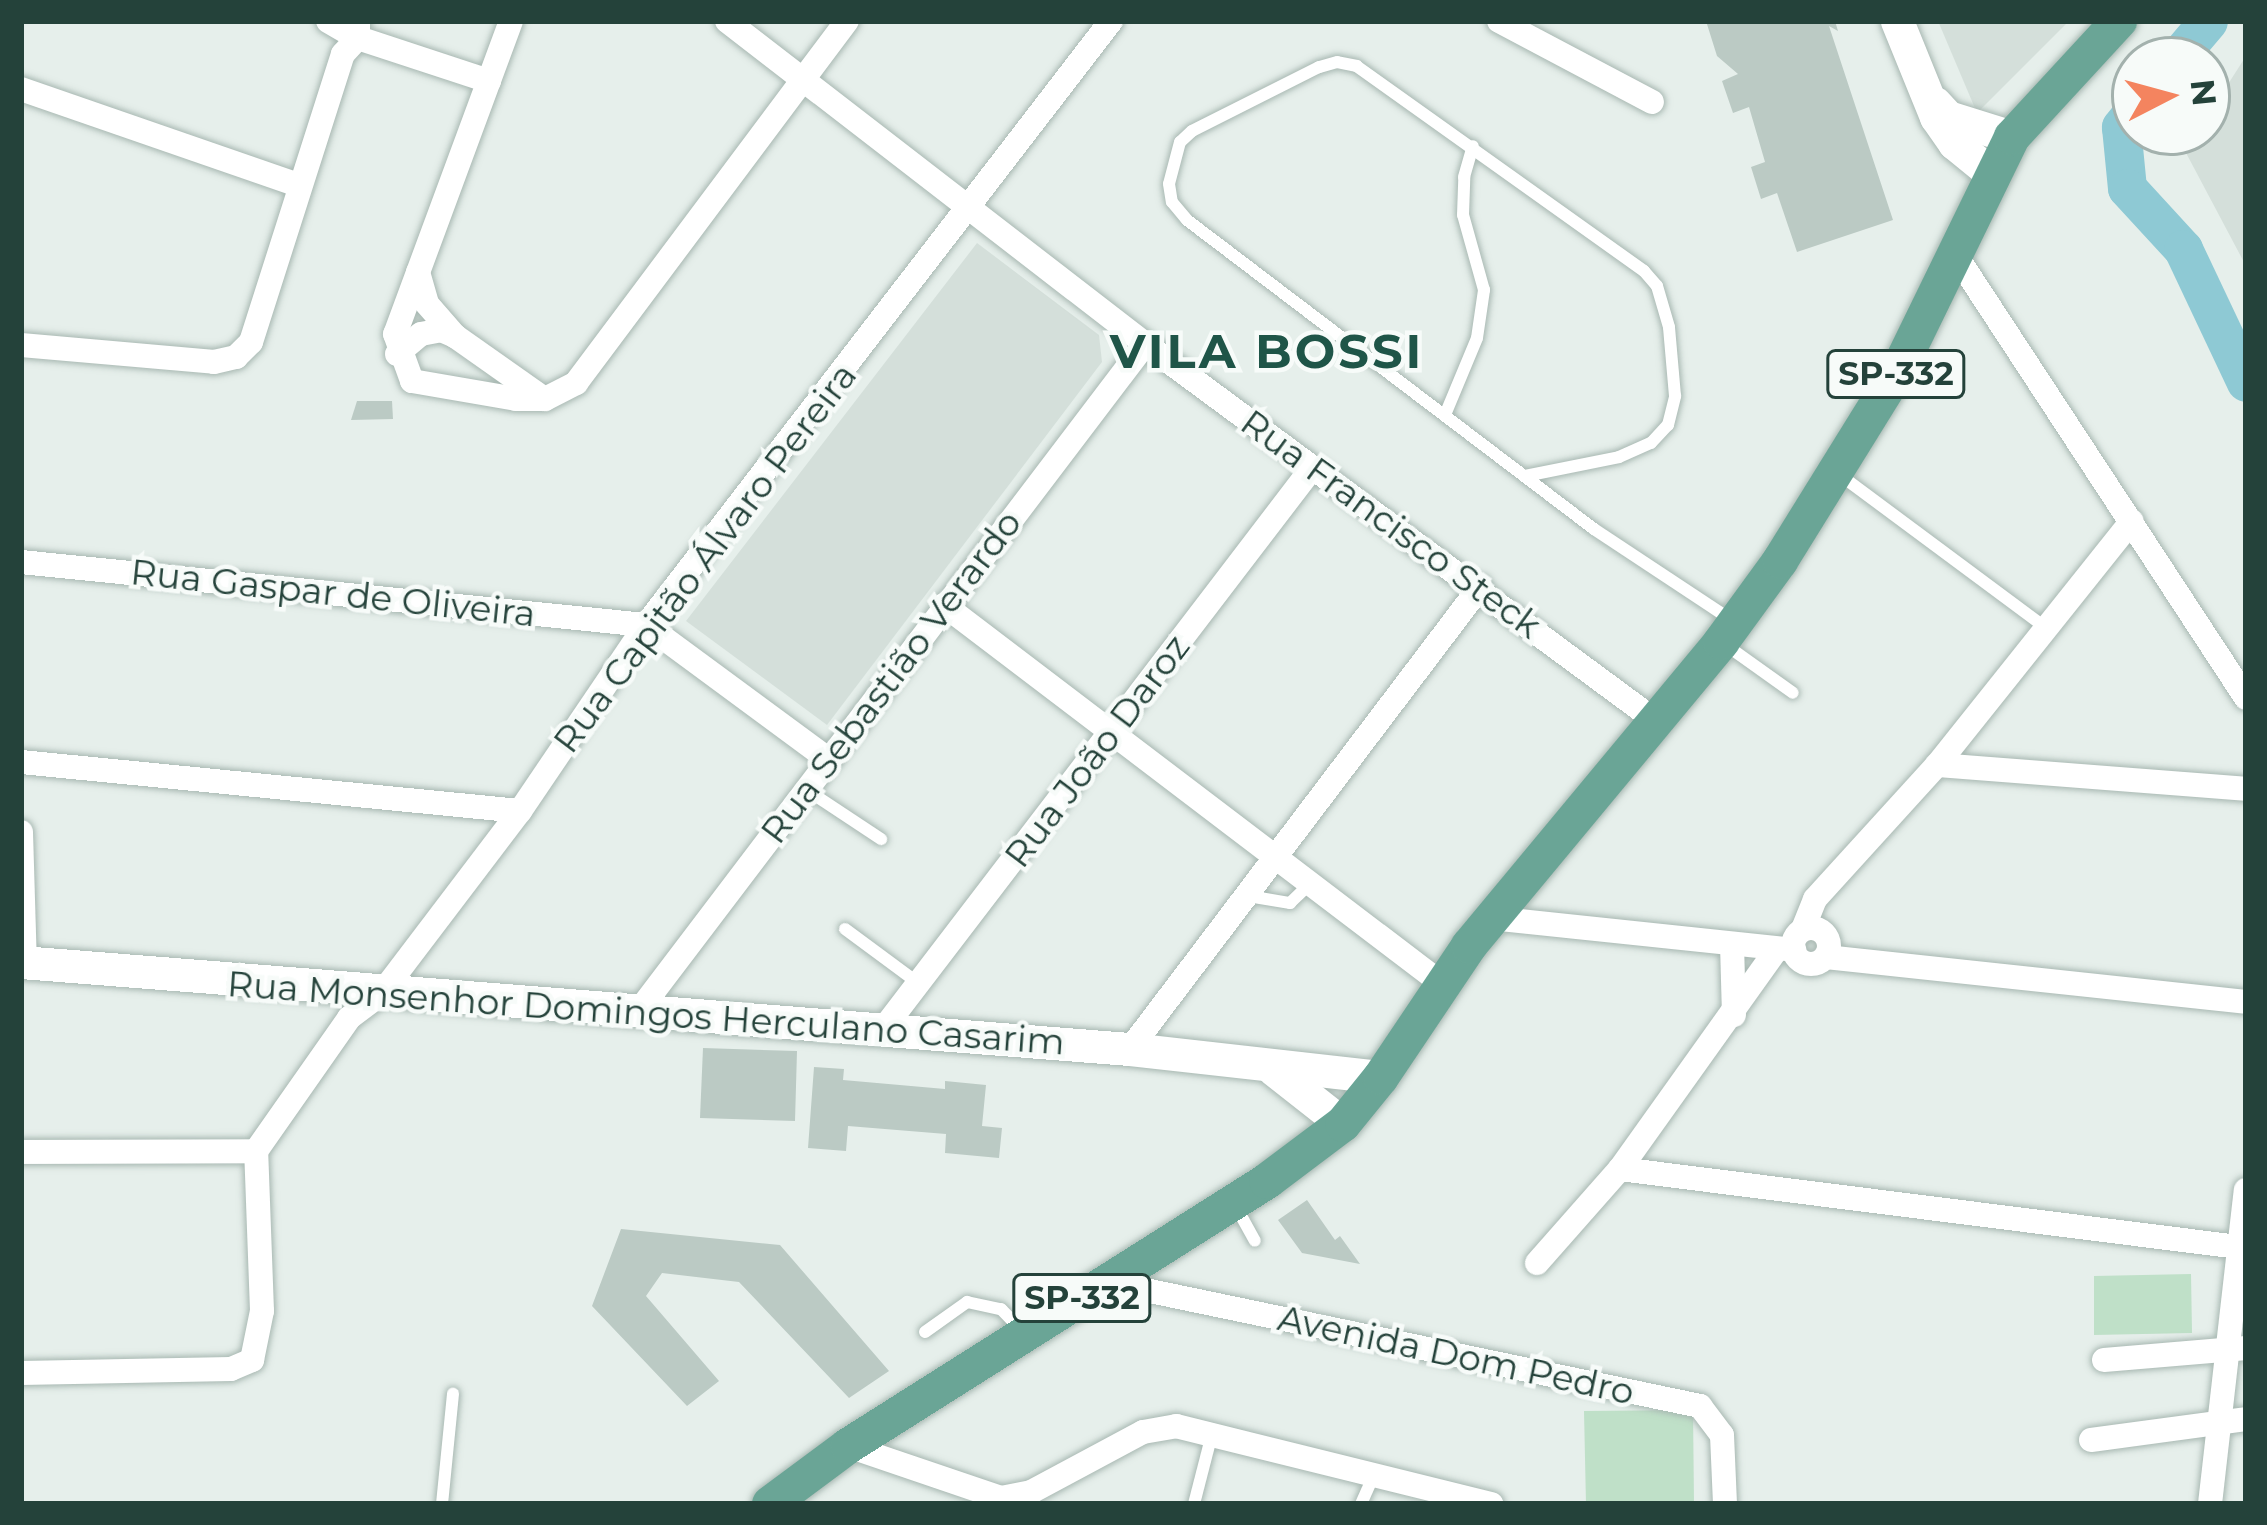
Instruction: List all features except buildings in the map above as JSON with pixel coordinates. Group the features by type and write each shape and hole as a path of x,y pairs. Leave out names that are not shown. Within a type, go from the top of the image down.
{"main road":[{"path":"1897,21 1926,93 1954,143 1992,174"},
{"name":"SP-332","path":"770,1504 848,1446 1233,1202 1343,1124 1491,918 1728,632 1839,474 1957,257 2012,137 2119,21"},
{"path":"1926,93 1948,117 2012,137"},
{"name":"Rua Monsenhor Domingos Herculano Casarim","path":"23,962 381,994 1130,1049 1381,1077"},
{"path":"1266,1065 1343,1124"}],"street":[{"path":"328,21 489,81"},
{"path":"511,21 394,334 397,354 412,382 470,394 545,399 565,391 586,371 847,21"},
{"name":"Rua Francisco Steck","path":"727,21 1145,344 1480,587 1655,721"},
{"name":"Rua Capitão Álvaro Pereira","path":"256,1151 349,1018 381,994 520,811 646,625 1111,21"},
{"path":"1498,21 1652,102"},
{"path":"21,345 214,362 236,357 251,342 343,54 358,30"},
{"path":"21,89 299,185"},
{"path":"1957,257 2246,698"},
{"path":"418,272 427,304 454,336"},
{"path":"397,354 421,334 441,330 545,399"},
{"name":"Rua Sebastião Verardo","path":"638,1012 1145,344"},
{"path":"470,394 484,380 485,359"},
{"name":"Rua João Daroz","path":"881,1032 1312,468"},
{"path":"1537,1263 1620,1169 1734,1015 1805,944 1815,899 1937,766 2132,520"},
{"name":"Rua Gaspar de Oliveira","path":"21,562 646,625"},
{"path":"1130,1049 1480,587"},
{"path":"944,605 1441,983"},
{"path":"646,625 828,759"},
{"path":"21,762 520,811"},
{"path":"1937,766 2246,789"},
{"path":"21,832 23,962"},
{"path":"1491,918 1732,944 1805,944 2246,1002"},
{"path":"1732,944 1734,1015"},
{"path":"21,1152 256,1151 262,1311 252,1360 231,1370 21,1373"},
{"path":"1620,1169 2238,1247"},
{"path":"2210,1504 2218,1423 2236,1350 2238,1247 2246,1190"},
{"name":"Avenida Dom Pedro","path":"1107,1282 1700,1406 1721,1435 1725,1504"},
{"path":"2104,1360 2236,1350"},
{"path":"2091,1440 2246,1419"},
{"path":"848,1446 1001,1498 1031,1492 1160,1426 1212,1433 1492,1504"}],"lane":[{"path":"1525,476 1619,457 1651,443 1668,425 1675,396 1669,328 1657,286 1644,271 1357,66 1337,62 1192,130 1172,159 1168,184 1172,202 1187,220 1728,632 1793,693"},
{"path":"1444,415 1477,338 1484,290 1463,215 1464,177 1472,146"},
{"path":"1839,474 2046,628"},
{"path":"806,789 881,839"},
{"path":"1248,896 1291,903 1312,882"},
{"path":"844,929 918,983"},
{"path":"1233,1202 1255,1241"},
{"path":"925,1332 967,1302 1000,1309 1025,1334"},
{"path":"442,1504 453,1394"},
{"path":"1194,1504 1212,1433"},
{"path":"1361,1504 1375,1474"}],"shaded area":[{"path":"1938,21 2069,21 1977,113"},
{"path":"2246,56 2246,266 2188,156 2231,156 2231,79"},
{"path":"977,243 1099,335 1102,362 827,725 686,621"}],"green space":[{"path":"2191,1274 2192,1333 2094,1335 2094,1276"},
{"path":"1693,1410 1694,1504 1586,1504 1584,1411"}],"waterway":[{"path":"2195,36 2208,21"},
{"path":"2124,156 2127,188 2183,249 2246,382"}],"district":[{"name":"VILA BOSSI","path":"1267,352"}]}
